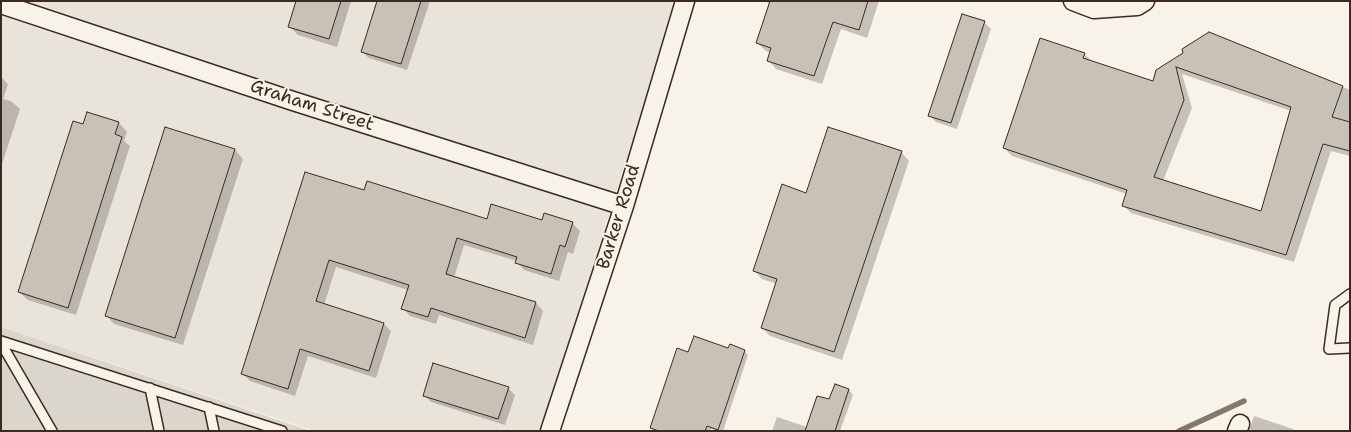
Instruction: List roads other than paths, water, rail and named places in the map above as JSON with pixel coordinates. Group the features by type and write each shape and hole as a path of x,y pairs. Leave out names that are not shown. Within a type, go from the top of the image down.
{"street":[{"name":"Barker Road","path":"550,431 624,206 685,1"},
{"path":"1073,1 1094,9 1137,6 1145,1"},
{"name":"Graham Street","path":"1,4 293,101 624,206"}],"lane":[{"path":"1350,294 1335,305 1329,349 1350,348"},
{"path":"1,342 279,430"},
{"path":"1,342 52,431"},
{"path":"150,388 159,431"},
{"path":"209,407 214,431"}],"waterway":[{"path":"1179,431 1244,401"}]}
